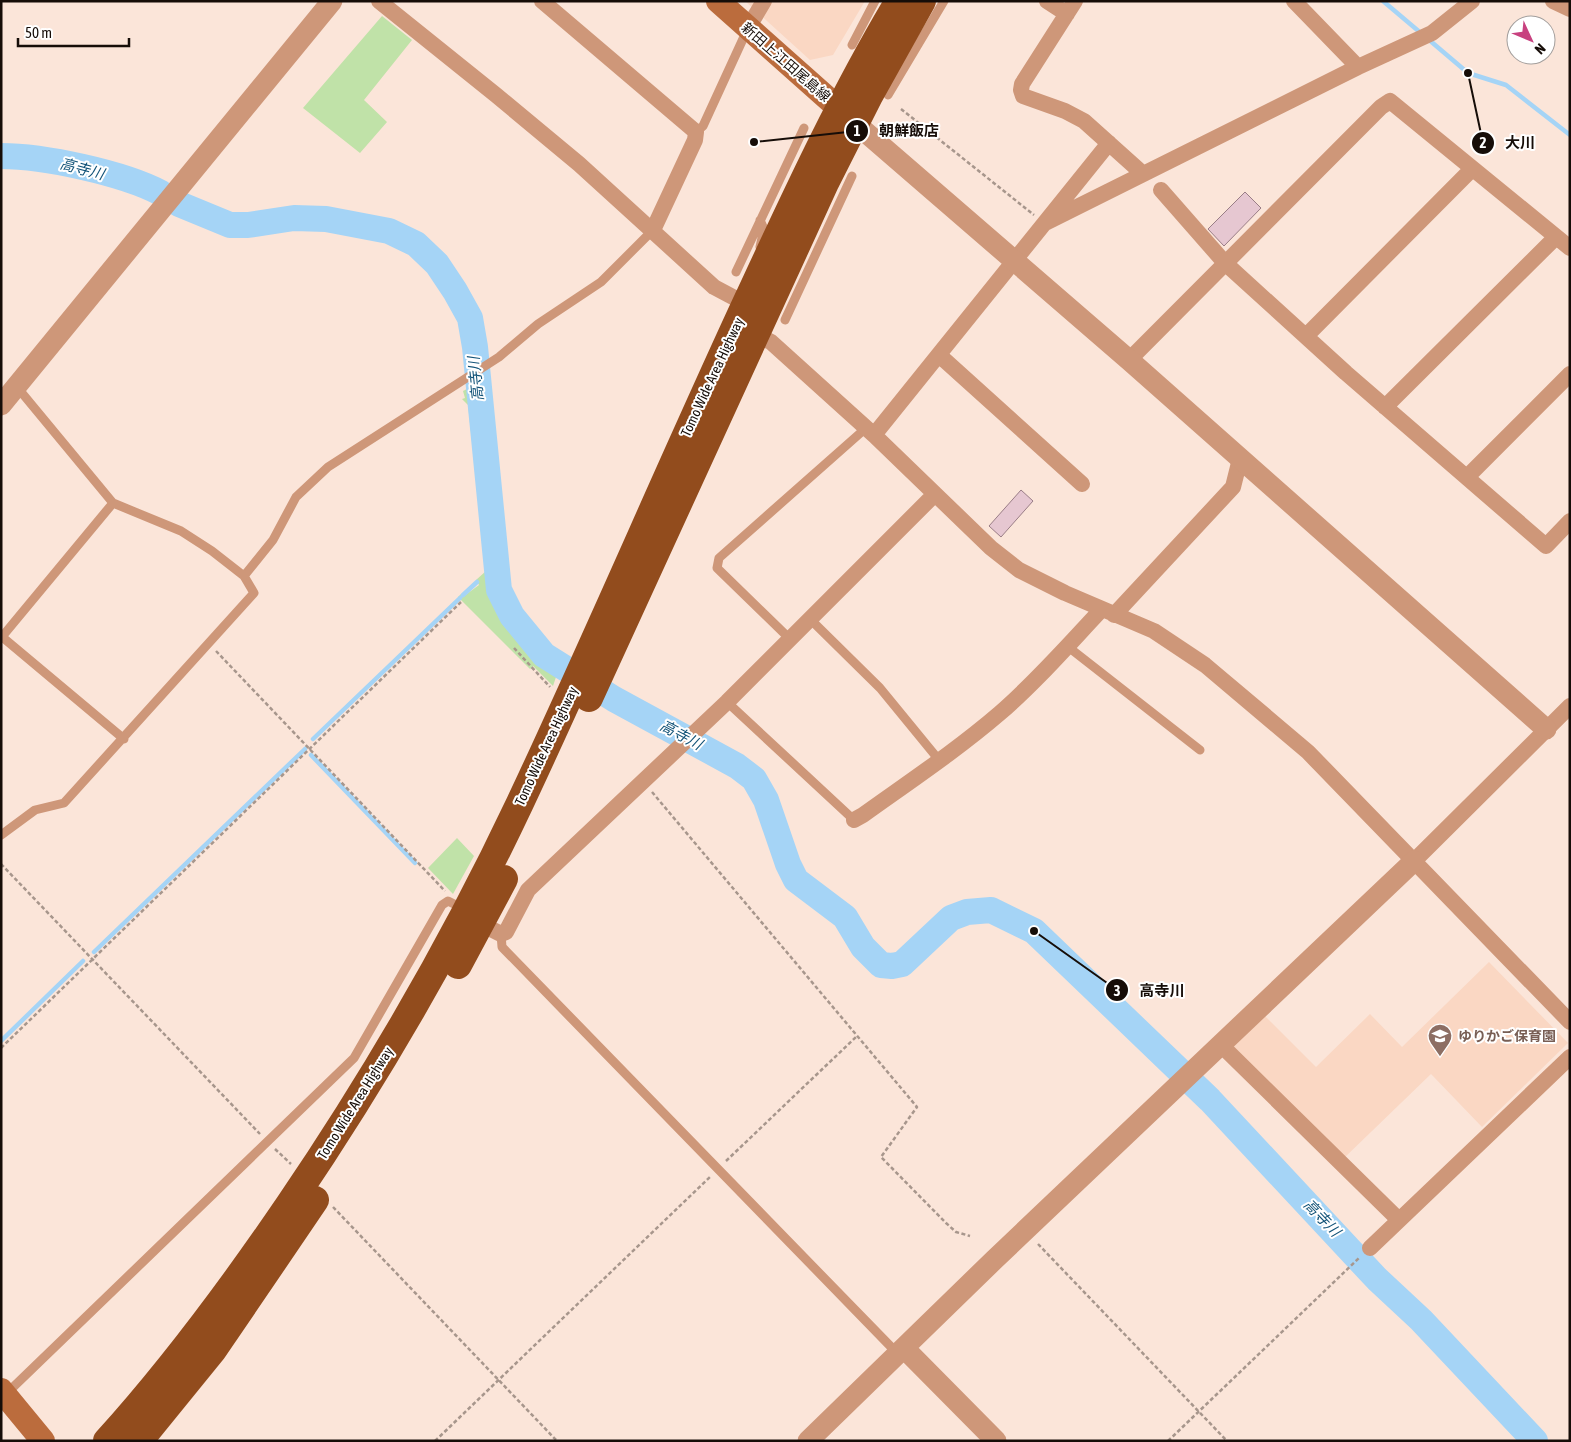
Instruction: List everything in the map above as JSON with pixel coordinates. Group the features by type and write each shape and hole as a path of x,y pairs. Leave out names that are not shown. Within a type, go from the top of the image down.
{"highway":[{"name":"Tomo Wide Area Highway","path":"591,670 767,308 829,193 847,116 924,2"},
{"name":"Tomo Wide Area Highway","path":"139,1441 213,1350 318,1196 405,1057 474,917 576,696 591,670 767,308 764,264 811,137 847,116"},
{"name":"Tomo Wide Area Highway","path":"106,1441 150,1393 252,1259 350,1114 395,1039 474,917"}],"main road":[{"name":"新田上江田尾島線","path":"718,1 847,116"},
{"path":"3,1392 44,1441"}],"street":[{"path":"1,405 332,1"},
{"path":"379,1 496,95 652,230 714,287 767,308"},
{"path":"542,1 696,132 695,140 652,230"},
{"path":"748,28 764,1"},
{"path":"1047,1 1071,8 1022,84 1021,90 1024,96 1075,116 1142,173"},
{"path":"1294,1 1358,66"},
{"path":"1045,223 1358,66 1432,33 1472,1"},
{"path":"1553,1 1570,9"},
{"path":"1129,360 1381,107 1390,101 1472,170 1570,248"},
{"path":"847,116 1129,360 1546,729"},
{"path":"870,431 939,355 1109,143"},
{"path":"1306,336 1472,170"},
{"path":"1161,190 1225,263 1386,408 1546,546 1570,521"},
{"path":"1386,408 1556,237"},
{"path":"755,334 767,339 870,431 991,548 1019,570 1108,612 1154,631 1205,665 1308,752 1570,1022"},
{"path":"939,355 1082,484"},
{"path":"1467,478 1570,374"},
{"path":"854,820 939,760 1001,712 1067,646 1108,612 1233,487 1240,459"},
{"path":"474,917 506,932 528,890 685,739 727,702 935,494"},
{"path":"808,1441 1025,1231 1414,861 1570,706"},
{"path":"1221,1045 1399,1220"},
{"path":"1370,1248 1570,1057"},
{"path":"902,1351 996,1441"}],"lane":[{"path":"852,45 875,1"},
{"path":"888,95 924,2"},
{"path":"696,132 703,126 748,28"},
{"path":"789,158 797,160 811,137"},
{"path":"736,272 789,158 811,137"},
{"path":"767,308 803,281 852,176"},
{"path":"829,193 827,207 830,221"},
{"path":"760,220 764,229 760,247 764,264"},
{"path":"244,576 272,540 296,497 328,467 469,378 538,324 601,282 652,230"},
{"path":"767,308 787,294 792,286 803,281"},
{"path":"1,835 35,810 64,803 124,739 254,593 244,576 212,551 181,531 113,503 16,387"},
{"path":"790,640 716,568 719,558 870,431"},
{"path":"113,503 2,637 124,739"},
{"path":"810,619 880,688 939,760"},
{"path":"1067,646 1200,750"},
{"path":"727,702 854,820"},
{"path":"3,1392 268,1142 354,1058 442,905 474,917 719,1168 902,1351"}],"path":[{"path":"901,109 1045,223"},
{"path":"1,1048 461,602"},
{"path":"209,645 445,891 474,917"},
{"path":"514,648 554,691 576,696"},
{"path":"641,783 649,789 917,1107 881,1157 956,1232 970,1236"},
{"path":"1,864 268,1142 308,1177"},
{"path":"435,1441 857,1036"},
{"path":"336,1211 557,1441"},
{"path":"1025,1231 1227,1441"},
{"path":"1168,1441 1370,1248"}],"shaded area":[{"path":"745,1 865,1 833,55 810,60"},
{"name":"ゆりかご保育園","path":"1489,962 1568,1043 1482,1127 1431,1074 1342,1160 1232,1047 1264,1015 1316,1067 1370,1014 1402,1047"}],"green space":[{"path":"382,16 412,40 364,100 387,122 360,153 303,108"},
{"path":"471,387 495,597 505,619 520,639 539,657 558,671 553,686 533,666 530,669 458,597 461,594 464,596 479,585 476,580 486,571 468,405 462,399 465,398 463,391"},
{"path":"457,838 474,856 453,894 428,868"}],"building":[{"path":"1245,192 1261,208 1224,246 1208,229"},
{"path":"1021,490 1033,501 1001,537 989,526"}],"waterway":[{"path":"1383,1 1422,34"},
{"path":"1428,39 1468,73 1506,85 1570,135"},
{"name":"高寺川","path":"1,156 39,159 83,167 126,179 161,193"},
{"name":"高寺川","path":"179,204 230,225 248,225 294,218 326,219 389,231 416,244 437,264 470,318 475,347 499,590 512,616 544,655 614,699 737,766 754,779 766,800 788,864 796,880 845,917 863,947 881,965 892,966 902,964 951,918 967,912 991,910 1034,931 1210,1100 1377,1279 1421,1320 1535,1441"},
{"path":"463,595 477,582"},
{"path":"313,739 460,598"},
{"path":"94,952 305,749"},
{"path":"311,755 415,863"},
{"path":"1,1041 83,961"}],"place":[{"name":"大川","path":"1468,73"},
{"name":"朝鮮飯店","path":"754,142"},
{"name":"高寺川","path":"1034,931"},
{"name":"ゆりかご保育園","path":"1440,1057"}]}
